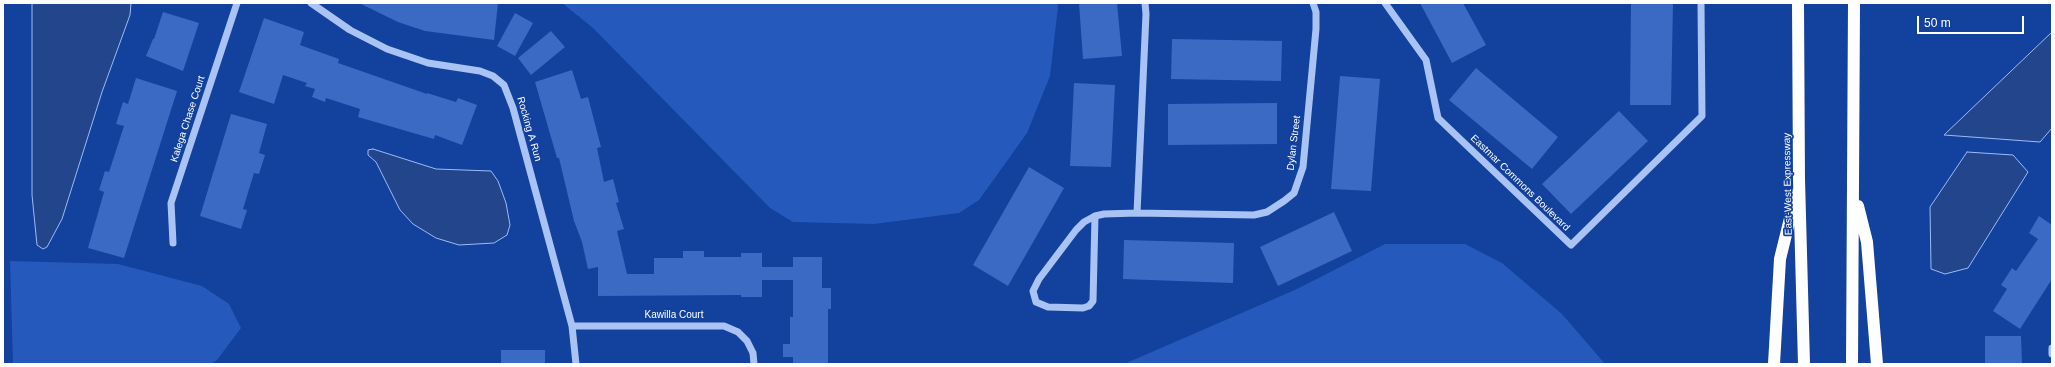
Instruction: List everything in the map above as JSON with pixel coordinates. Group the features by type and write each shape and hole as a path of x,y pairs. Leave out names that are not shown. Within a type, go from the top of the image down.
{"highway":[{"name":"East-West Expressway","path":"1798,3 1799,179 1804,364"},
{"path":"1852,364 1854,3"},
{"path":"1774,364 1780,259 1799,179"},
{"path":"1854,189 1867,242 1877,364"}],"street":[{"name":"Kalega Chase Court","path":"172,243 171,203 237,3"},
{"name":"Rocking A Run","path":"311,3 355,33 387,49 428,63 480,71 493,76 504,85 513,108 572,326 576,364"},
{"path":"1137,213 1146,22 1145,3"},
{"name":"Dylan Street","path":"1095,216 1092,301 1090,306 1083,308 1048,307 1036,302 1033,290 1039,279 1076,230 1084,222 1095,216 1104,214 1137,213 1254,215 1268,212 1284,202 1294,193 1301,175 1303,160 1316,29 1316,12 1313,3"},
{"name":"Eastmar Commons Boulevard","path":"1385,3 1426,60 1438,118 1571,245 1702,116 1701,3"},
{"name":"Kawilla Court","path":"572,326 724,326 738,332 747,341 753,353 754,364"},
{"path":"2052,348 2052,354"}],"shaded area":[{"path":"32,3 131,3 130,15 102,92 62,219 47,247 43,249 37,245 32,195"},
{"path":"562,3 1058,3 1058,7 1050,76 1027,133 979,200 959,213 874,224 793,222 770,208 593,28"},
{"path":"2052,32 2052,128 2040,142 1944,135"},
{"path":"373,149 436,169 491,171 498,181 506,203 510,225 507,235 494,243 459,245 436,238 413,224 400,210 376,162 368,155 368,150"},
{"path":"1967,152 2013,155 2028,172 1968,268 1945,274 1931,269 1930,207"},
{"path":"1385,244 1465,244 1502,263 1562,314 1605,364 1124,364 1297,289"},
{"path":"10,261 118,264 202,286 229,304 241,328 217,360 211,364 13,364"}],"building":[{"path":"359,3 498,3 494,40 425,31 398,22"},
{"path":"1079,3 1117,3 1122,56 1083,59"},
{"path":"1420,3 1463,3 1486,45 1452,63"},
{"path":"1631,3 1673,3 1671,105 1630,105"},
{"path":"163,12 199,23 183,71 146,56 154,39"},
{"path":"515,13 533,23 515,56 497,46"},
{"path":"264,18 304,32 300,45 339,59 338,63 427,94 456,102 458,98 477,105 462,145 435,135 434,139 358,117 360,109 326,98 325,102 312,97 315,89 305,86 307,83 283,75 274,104 239,92"},
{"path":"551,31 565,47 531,75 518,58"},
{"path":"1172,39 1282,41 1281,81 1171,79"},
{"path":"1476,68 1558,137 1532,169 1449,100"},
{"path":"572,70 581,99 588,97 601,147 597,148 604,182 613,179 619,202 616,203 624,229 617,231 627,274 654,274 654,258 683,258 683,251 704,251 704,257 741,257 741,253 762,253 762,267 793,267 793,257 822,257 822,288 831,288 831,309 828,309 828,364 793,364 793,357 783,357 783,344 790,344 790,317 793,317 793,280 762,280 762,297 741,297 741,295 598,296 598,267 588,269 582,242 574,221 559,158 557,158 535,82"},
{"path":"1340,76 1380,79 1371,191 1331,189"},
{"path":"136,78 177,91 124,258 88,248 104,192 99,190 105,171 109,172 124,126 116,124 123,102 128,104"},
{"path":"1074,83 1115,85 1111,167 1070,166"},
{"path":"1277,103 1277,144 1168,145 1168,104"},
{"path":"1619,111 1648,141 1571,214 1542,184"},
{"path":"231,114 267,124 259,153 265,155 259,174 254,173 243,209 247,210 241,229 200,216"},
{"path":"1029,167 1064,188 1008,286 973,265"},
{"path":"1334,212 1352,251 1278,286 1260,247"},
{"path":"2039,216 2052,225 2052,279 2020,329 1993,311 2007,289 2001,285 2012,268 2016,271 2038,239 2029,233"},
{"path":"1124,240 1234,243 1233,283 1123,279"},
{"path":"1985,336 2021,336 2022,364 1985,364"},
{"path":"501,350 545,350 545,364 501,364"}]}
